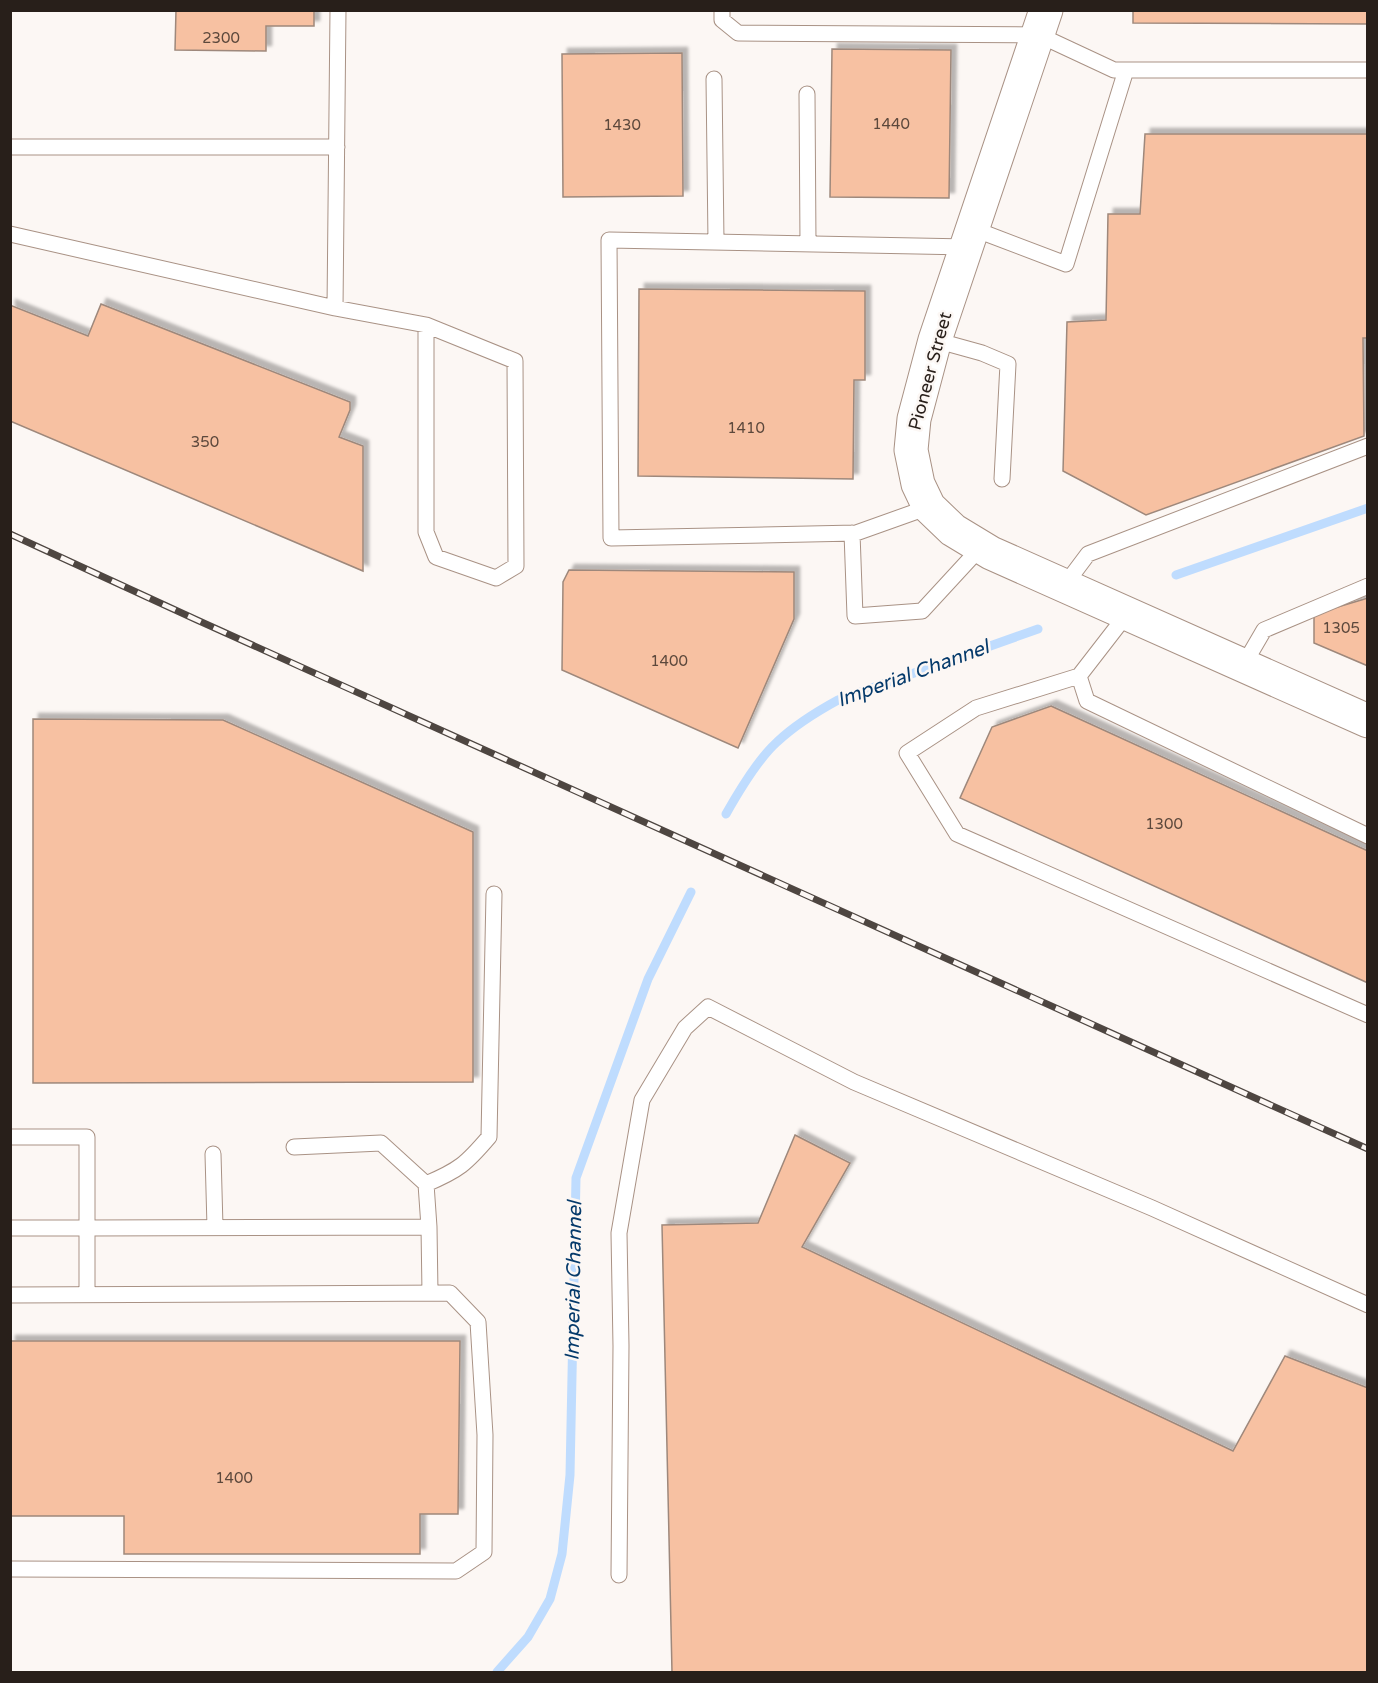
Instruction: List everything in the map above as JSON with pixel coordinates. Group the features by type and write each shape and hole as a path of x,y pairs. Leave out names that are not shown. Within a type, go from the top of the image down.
{"street":[{"name":"Pioneer Street","path":"1042,23 935,340 914,419 911,450 918,484 929,507 953,530 981,547 1368,721"}],"lane":[{"path":"335,308 338,10"},
{"path":"722,10 722,20 738,33 1042,23 1114,70 1368,70"},
{"path":"929,507 852,533 611,538 609,240 808,244 971,238 1066,264 1126,70"},
{"path":"714,79 716,242"},
{"path":"807,94 808,244"},
{"path":"10,147 337,147"},
{"path":"10,234 335,308 426,325 515,361 516,566 496,578 436,557 426,532 426,325"},
{"path":"935,340 982,353 1008,364 1002,478"},
{"path":"1064,586 1088,554 1368,446"},
{"path":"852,533 855,616 922,611 981,547"},
{"path":"1243,666 1264,630 1368,586"},
{"path":"1127,614 1079,676 976,708 907,753 957,834 1368,1015"},
{"path":"1079,676 1088,701 1368,836"},
{"path":"426,1184 449,1174 468,1162 489,1137 494,894"},
{"path":"619,1575 621,1346 619,1233 642,1100 685,1028 708,1007 854,1082 1152,1208 1368,1305"},
{"path":"10,1137 87,1137 87,1295"},
{"path":"294,1147 381,1143 426,1184 430,1293"},
{"path":"213,1154 214,1227"},
{"path":"10,1228 429,1227"},
{"path":"10,1295 450,1293 478,1322 485,1435 484,1552 456,1571 10,1569"}],"building":[{"path":"176,10 314,10 314,26 266,26 266,51 175,50"},
{"path":"1133,10 1368,10 1368,24 1133,23"},
{"path":"832,49 951,50 949,198 830,197"},
{"path":"682,53 683,196 563,197 562,54"},
{"path":"1145,134 1368,134 1368,338 1363,338 1364,436 1146,515 1063,471 1067,322 1106,320 1108,214 1140,214"},
{"path":"639,289 865,291 865,380 854,380 853,479 638,476"},
{"path":"101,304 350,402 350,410 339,437 363,446 363,571 10,421 10,305 88,336"},
{"path":"569,570 794,572 794,619 738,748 562,670 563,582"},
{"path":"1368,598 1368,666 1314,643 1314,614"},
{"path":"1051,706 1368,851 1368,983 960,798 992,727"},
{"path":"33,719 223,720 473,832 473,1082 33,1083"},
{"path":"795,1135 850,1163 802,1247 1233,1451 1285,1356 1368,1388 1368,1672 672,1672 662,1225 758,1223"},
{"path":"10,1341 460,1341 458,1514 420,1514 420,1554 124,1554 124,1516 10,1516"}],"waterway":[{"name":"Imperial Channel","path":"1176,575 1368,508"},
{"name":"Imperial Channel","path":"726,814 749,776 770,749 791,730 822,709 838,700 1038,629"},
{"name":"Imperial Channel","path":"497,1672 528,1637 550,1599 562,1554 570,1475 576,1178 648,979 691,892"}],"railway":[{"path":"10,534 1368,1149"}]}
